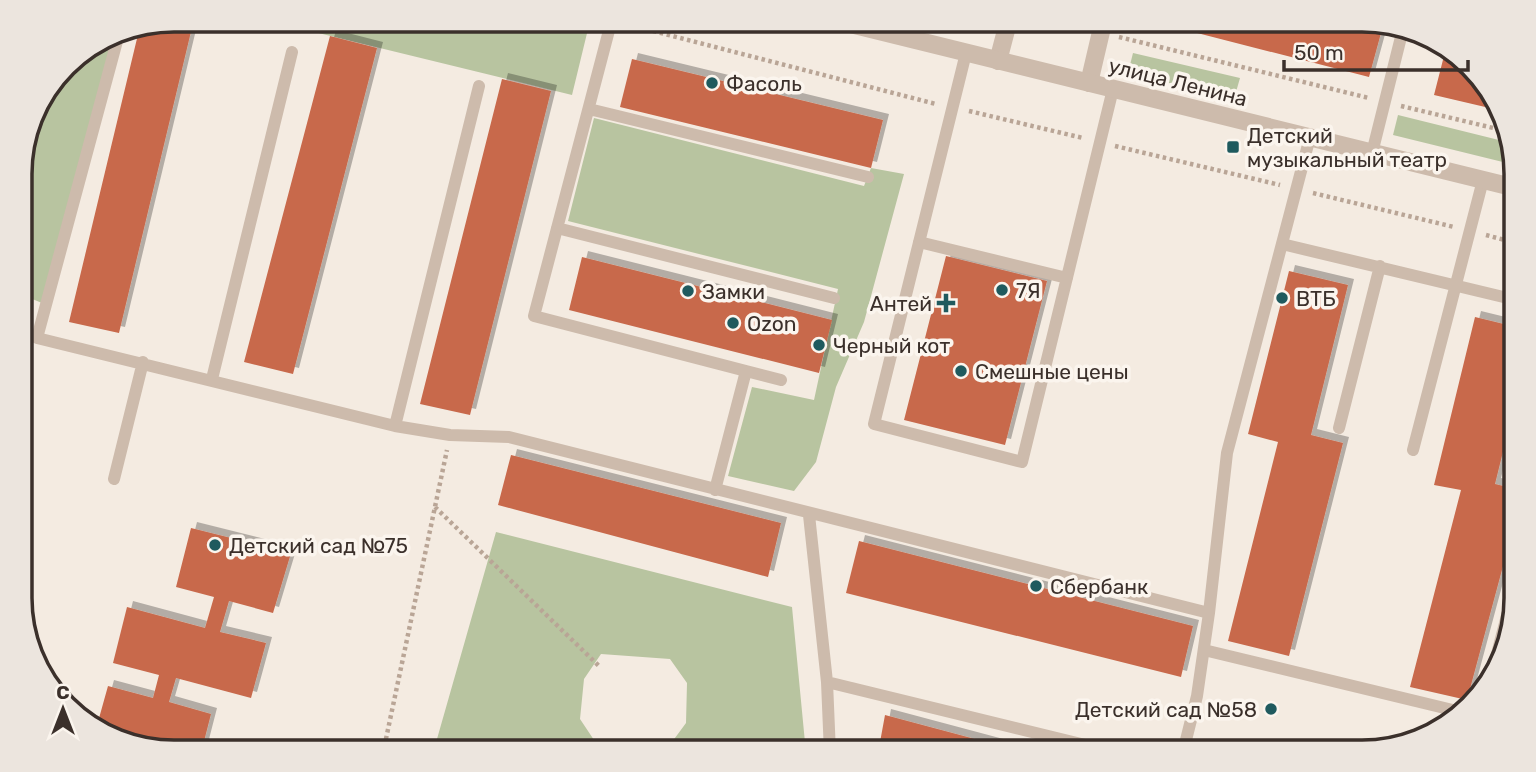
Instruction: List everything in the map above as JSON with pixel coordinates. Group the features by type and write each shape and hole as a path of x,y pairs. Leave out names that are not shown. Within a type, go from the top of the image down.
{"street":[{"name":"улица Ленина","path":"884,32 1504,185"},
{"path":"999,61 1006,32"},
{"path":"1089,83 1101,32"}],"lane":[{"path":"609,32 534,316 781,380"},
{"path":"1372,153 1401,37"},
{"path":"116,43 37,338 395,426 450,435 509,438 1209,613"},
{"path":"212,379 292,52"},
{"path":"966,52 874,424 1022,462 1113,89"},
{"path":"395,426 479,86"},
{"path":"589,109 868,177"},
{"path":"1185,740 1204,650 1227,453 1310,137"},
{"path":"1413,450 1483,180"},
{"path":"557,228 834,298"},
{"path":"919,242 1067,278"},
{"path":"1282,244 1504,297"},
{"path":"1339,428 1380,266"},
{"path":"114,480 143,362"},
{"path":"715,490 746,371"},
{"path":"809,515 827,682 830,740"},
{"path":"1204,650 1450,709"},
{"path":"827,682 1069,740"}],"path":[{"path":"658,32 952,108 1504,240"},
{"path":"1124,32 1384,102 1497,129"},
{"path":"386,741 450,435"},
{"path":"435,506 600,667"}],"green space":[{"path":"314,32 587,32 572,95"},
{"path":"111,46 42,303 32,299 32,164 36,137 50,102 61,87 87,61"},
{"path":"1133,53 1240,78 1234,99 1128,73"},
{"path":"1398,115 1501,140 1503,162 1393,135"},
{"path":"594,118 864,186 871,168 904,174 864,322 836,387 816,462 794,491 728,476 752,387 814,400 838,289 568,221"},
{"path":"496,532 792,607 805,740 673,741 686,723 687,683 670,659 601,654 584,679 580,719 594,741 436,741"}],"building":[{"path":"191,32 119,333 69,322 138,36"},
{"path":"1193,32 1381,33 1369,77"},
{"path":"330,36 377,48 293,374 244,362"},
{"path":"1444,57 1463,73 1489,108 1434,95"},
{"path":"632,59 883,120 871,168 620,107"},
{"path":"502,79 551,91 470,415 420,404"},
{"path":"946,256 1047,281 1005,445 904,420"},
{"path":"582,257 832,320 819,373 569,310"},
{"path":"1289,271 1348,285 1311,435 1343,443 1289,656 1228,641 1278,442 1248,434"},
{"path":"1475,317 1504,324 1504,448 1495,484 1504,486 1504,562 1469,692 1462,699 1410,687 1461,490 1434,485"},
{"path":"511,455 781,523 768,577 498,505"},
{"path":"191,528 291,553 273,613 229,601 220,632 266,643 251,698 176,678 169,702 211,714 204,741 173,741 137,736 99,719 108,686 153,698 159,675 113,663 127,607 205,628 214,597 176,587"},
{"path":"859,541 1193,626 1181,677 846,593"},
{"path":"885,715 980,740 880,740"}],"place":[{"name":"Фасоль","path":"712,83"},
{"name":"Детский музыкальный театр","path":"1233,147"},
{"name":"7Я","path":"1002,290"},
{"name":"Замки","path":"688,291"},
{"name":"ВТБ","path":"1282,298"},
{"name":"Антей","path":"946,303"},
{"name":"Ozon","path":"733,323"},
{"name":"Черный кот","path":"819,345"},
{"name":"Смешные цены","path":"961,371"},
{"name":"Детский сад №75","path":"215,545"},
{"name":"Сбербанк","path":"1036,586"},
{"name":"Детский сад №58","path":"1271,709"}]}
